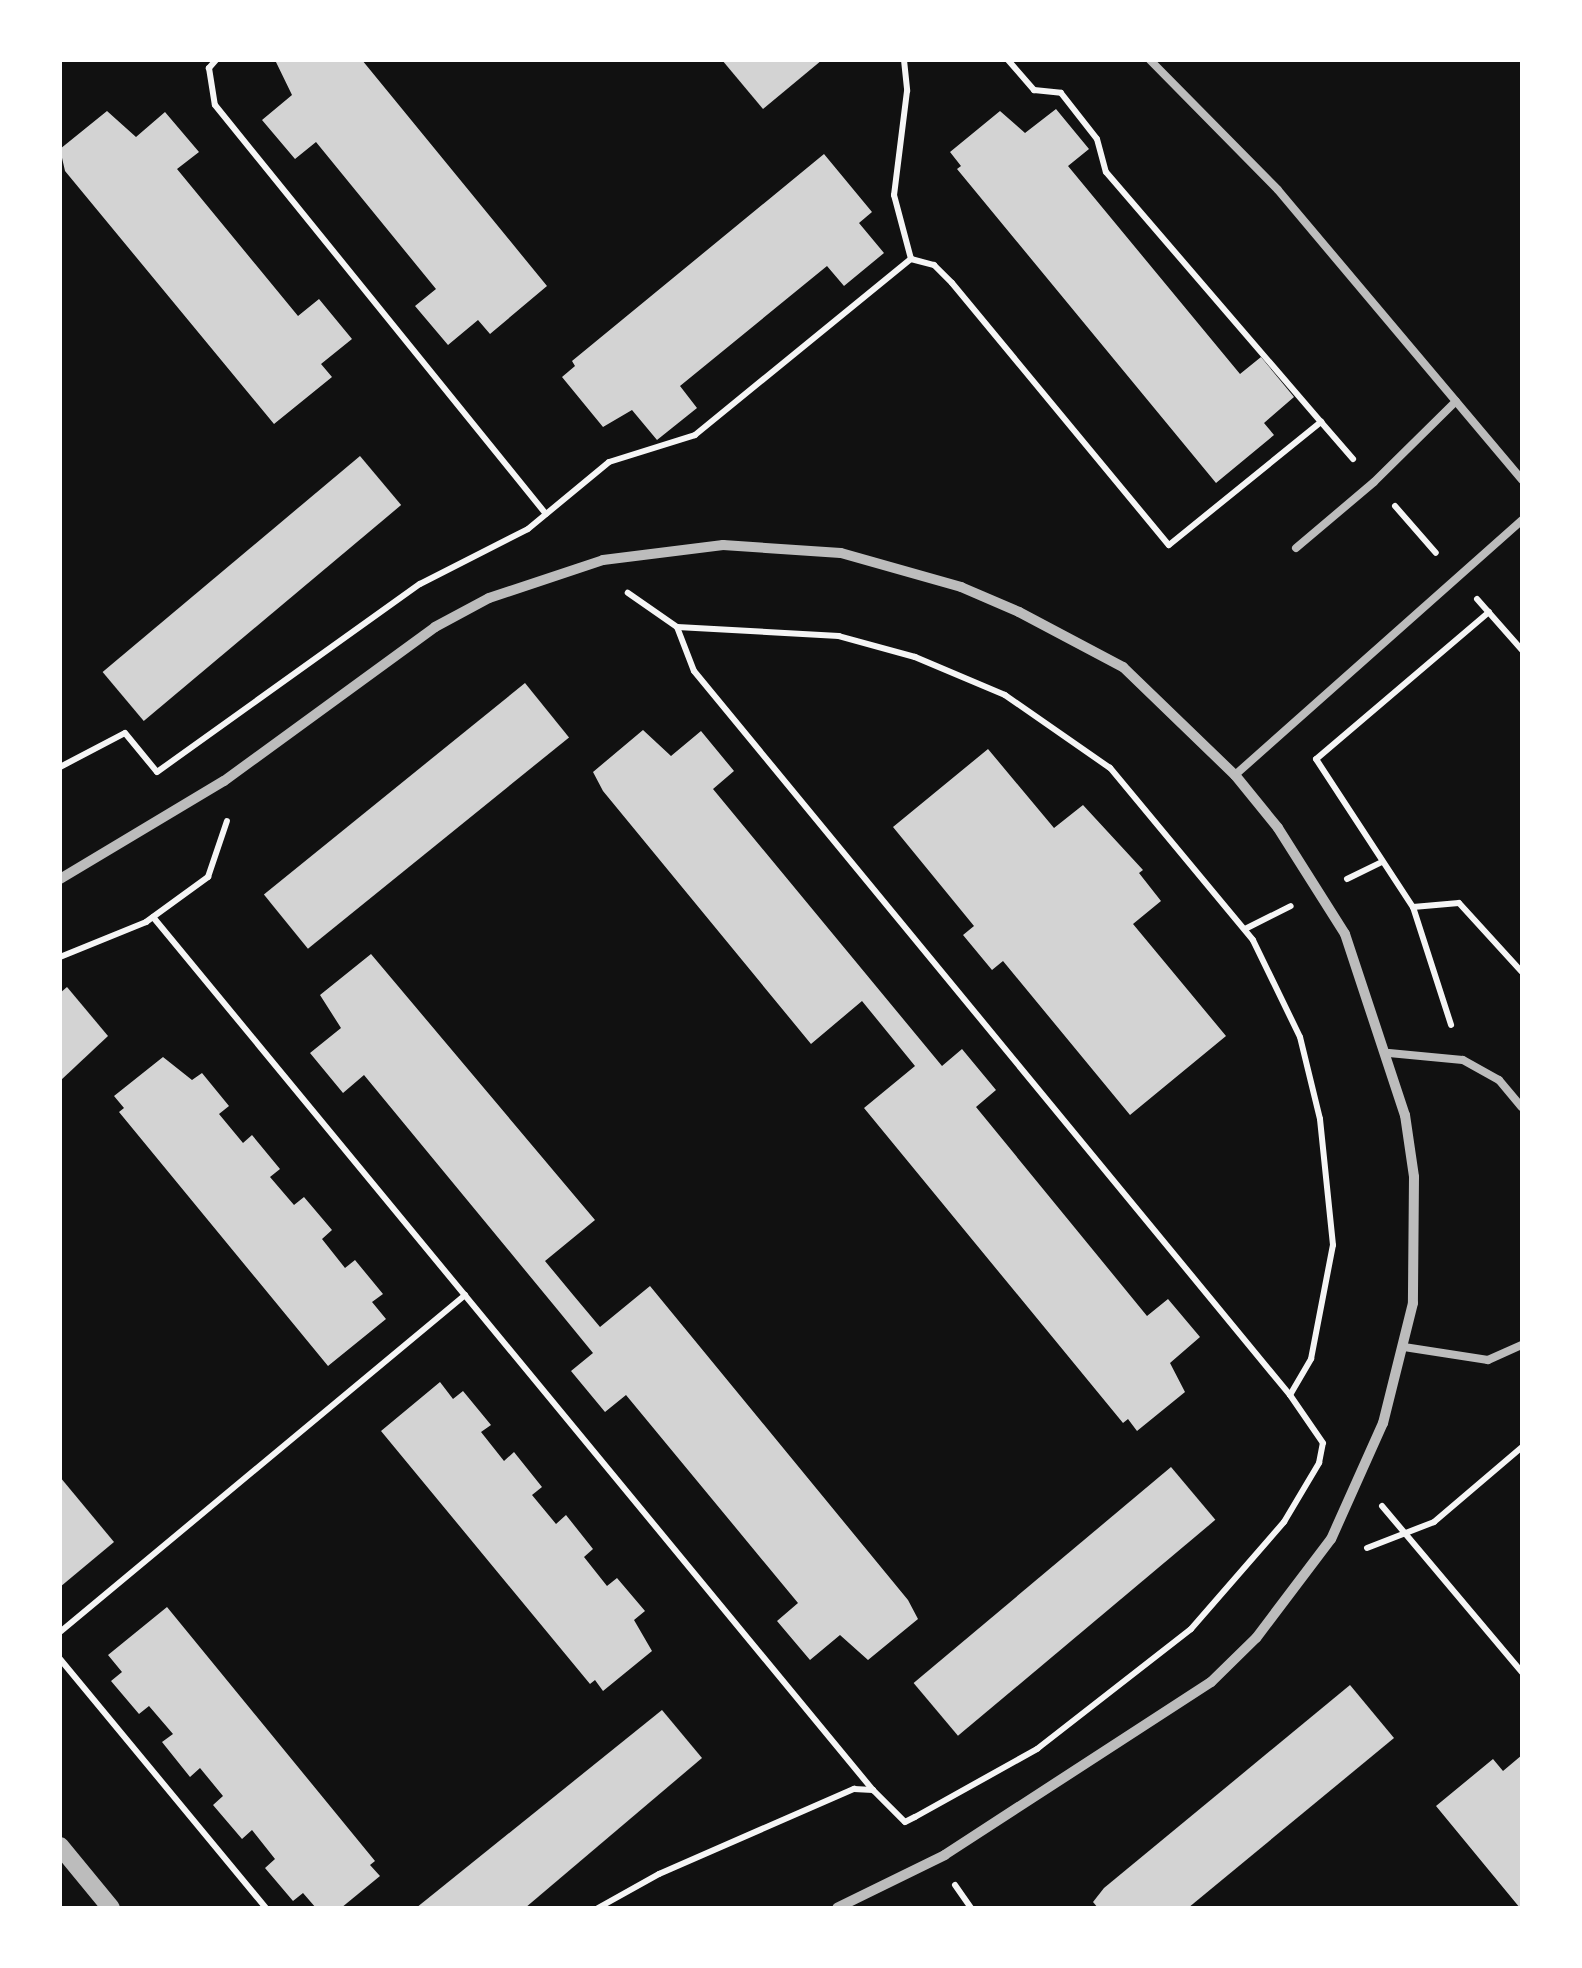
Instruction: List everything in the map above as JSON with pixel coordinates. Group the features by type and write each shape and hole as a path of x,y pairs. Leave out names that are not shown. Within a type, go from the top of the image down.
{"street":[{"path":"60,880 224,781 436,626 488,598 662,549 821,550 962,587 1123,667 1235,775 1278,828 1345,934 1390,1053 1414,1177 1412,1303 1404,1347 1358,1480 1332,1539 1256,1638 1210,1682 945,1855 837,1908"},
{"path":"60,1846 111,1908"}],"lane":[{"path":"1150,60 1278,190 1522,480"},
{"path":"1296,548 1374,482 1456,400"},
{"path":"1235,775 1522,520"},
{"path":"1390,1053 1463,1060 1498,1080 1522,1107"},
{"path":"1404,1347 1488,1360 1522,1345"}],"path":[{"path":"216,60 209,68 216,105 546,514"},
{"path":"904,60 907,91 894,195 911,260"},
{"path":"1008,60 1034,90 1061,94 1097,139 1106,172 1522,650"},
{"path":"60,766 125,733 157,772 376,613 546,514 610,462 695,435 911,260"},
{"path":"911,260 934,265 952,283 1169,545 1321,422"},
{"path":"613,593 632,593 677,626 839,636 915,657 1005,695 1110,768 1245,929 1300,1037 1328,1180 1333,1245 1310,1359 1290,1395"},
{"path":"1463,1060 1413,907 1316,759 1488,612"},
{"path":"677,626 680,648 694,670 1290,1395 1324,1443 1522,1672"},
{"path":"60,958 154,918 208,877 226,822 236,812"},
{"path":"1413,907 1459,902 1522,972"},
{"path":"154,918 873,1790 905,1822 1036,1750 1191,1630 1272,1536 1319,1462 1324,1443"},
{"path":"60,1632 465,1295"},
{"path":"60,1659 266,1908"},
{"path":"598,1908 821,1801 873,1790"}],"building":[{"path":"275,60 362,60 547,286 490,334 478,320 448,345 415,306 436,289 316,142 295,159 262,120 292,95"},
{"path":"722,60 822,60 763,109"},
{"path":"1056,109 1089,149 1068,166 1240,374 1261,357 1294,397 1264,423 1274,435 1216,483 957,169 961,166 950,152 1000,111 1025,133"},
{"path":"107,111 136,137 165,112 199,152 177,169 298,316 319,299 352,339 321,364 332,377 274,424 65,171 60,149"},
{"path":"824,154 872,212 859,223 884,253 844,286 827,266 680,386 697,408 657,440 632,410 603,427 562,377 575,366 572,361"},
{"path":"360,456 401,505 144,721 103,672"},
{"path":"525,683 569,737 308,949 264,894"},
{"path":"643,730 671,756 701,731 734,771 713,789 942,1066 962,1049 996,1090 976,1107 1147,1316 1168,1299 1200,1337 1170,1363 1185,1392 1137,1431 1128,1419 1123,1423 864,1108 915,1066 862,1001 811,1044 603,791 593,772"},
{"path":"988,749 1054,828 1083,805 1143,870 1139,873 1161,901 1133,924 1226,1036 1130,1115 1003,961 992,970 963,935 974,926 893,827"},
{"path":"371,954 595,1220 545,1261 574,1296 600,1327 650,1286 908,1600 918,1619 868,1660 840,1635 810,1660 777,1621 798,1603 626,1395 605,1412 571,1371 593,1353 557,1309 364,1075 343,1093 310,1053 341,1028 320,995"},
{"path":"67,987 108,1036 60,1081 60,993"},
{"path":"163,1057 192,1080 202,1073 229,1106 219,1114 243,1143 252,1135 280,1169 270,1177 294,1205 304,1197 332,1230 322,1239 345,1268 355,1260 383,1294 372,1302 386,1319 328,1366 119,1112 124,1108 114,1096"},
{"path":"440,1382 453,1399 463,1391 491,1425 481,1432 504,1461 514,1452 542,1487 532,1495 556,1524 566,1515 593,1549 584,1557 607,1586 617,1578 645,1611 634,1620 652,1651 603,1691 595,1680 590,1684 381,1431"},
{"path":"1171,1467 1215,1520 958,1736 914,1683"},
{"path":"60,1477 114,1542 60,1587"},
{"path":"167,1607 375,1861 370,1865 380,1876 341,1908 316,1908 303,1893 293,1901 265,1868 275,1859 252,1830 242,1839 213,1805 223,1796 200,1768 190,1777 162,1742 173,1734 149,1706 139,1714 111,1681 122,1672 108,1655"},
{"path":"1350,1685 1394,1738 1188,1908 1098,1908 1093,1902 1104,1888"},
{"path":"662,1710 702,1758 525,1908 416,1908"},
{"path":"1522,1755 1520,1908 1436,1806 1493,1759 1503,1771"}]}
